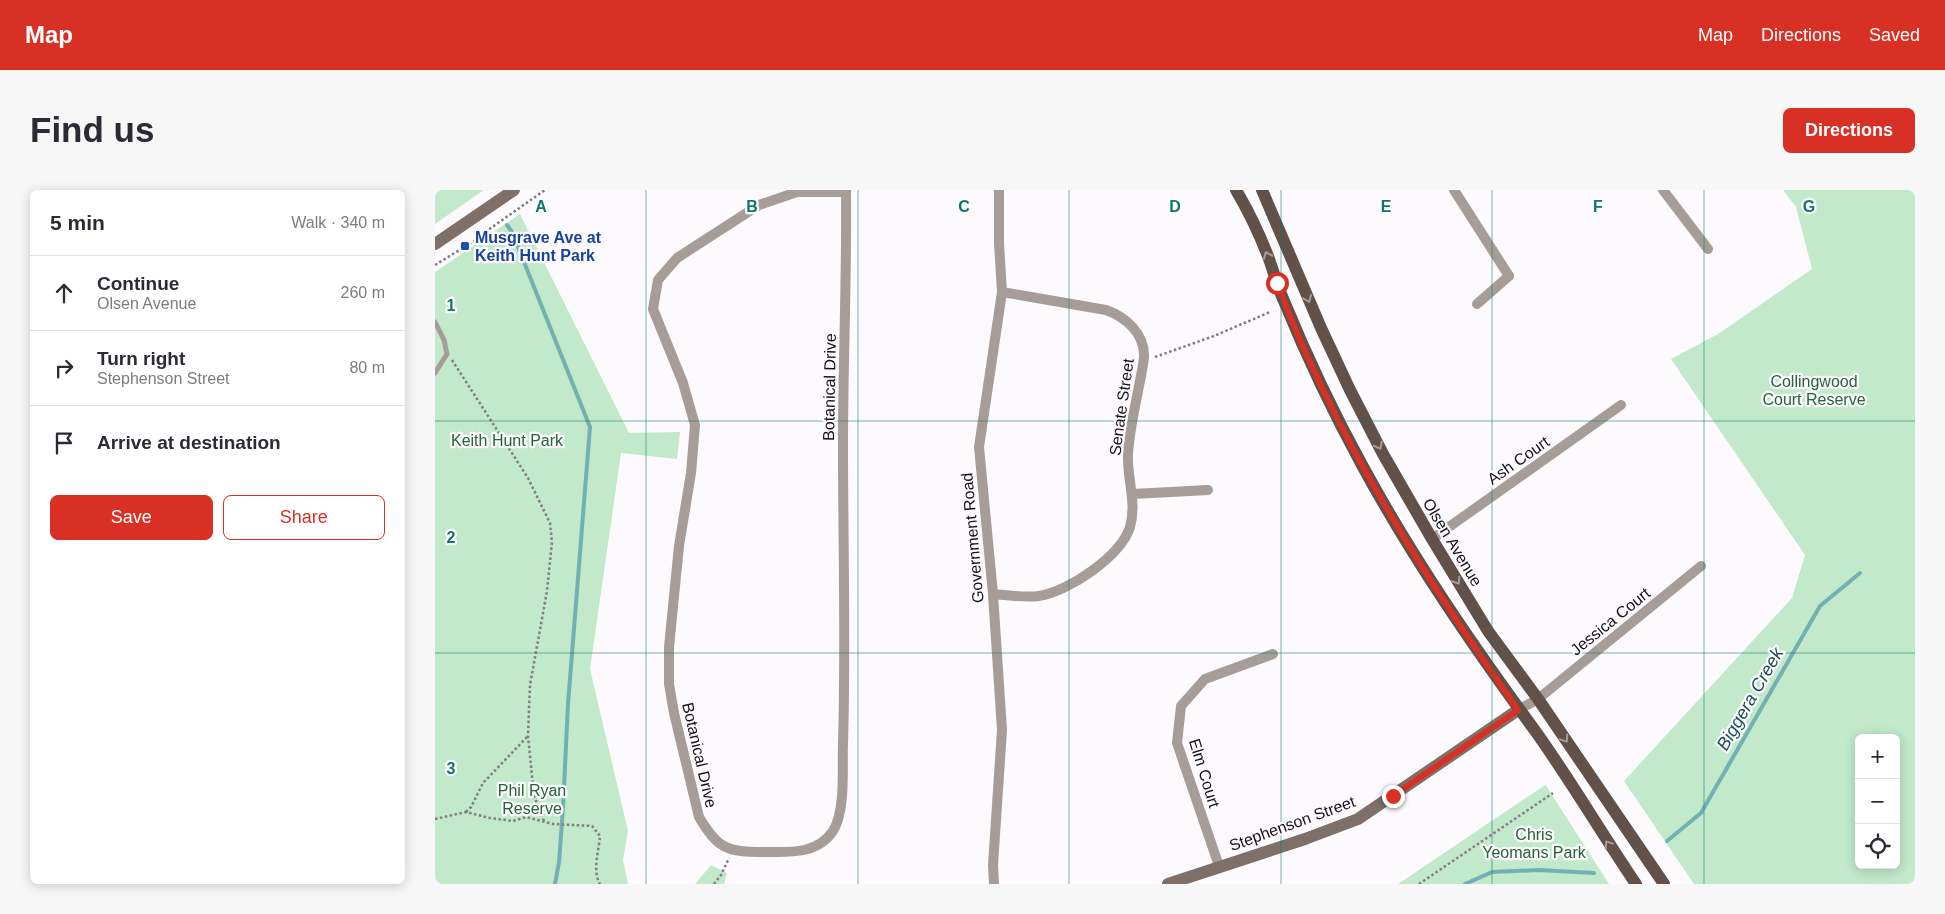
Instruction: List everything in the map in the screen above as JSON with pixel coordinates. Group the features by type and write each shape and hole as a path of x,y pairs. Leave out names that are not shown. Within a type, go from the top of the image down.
{"main road":[{"path":"1236,190 1248,210 1265,249 1283,299 1317,377 1365,470 1411,551 1518,710 1569,781 1635,884"},
{"name":"Olsen Avenue","path":"1262,190 1321,328 1350,390 1383,454 1432,539 1489,631 1538,699 1664,884"}],"street":[{"path":"435,244 514,190"},
{"name":"Government Road","path":"994,884 993,865 1002,730 993,594 979,447 1002,292 999,243 999,190"},
{"path":"1454,190 1509,276 1477,304"},
{"path":"1663,190 1708,249"},
{"name":"Botanical Drive","path":"846,191 847,272 843,441 844,705 842,786 838,819 833,831 813,848 799,852 737,852 717,841 699,817 674,713 669,684 669,647 679,546 691,473 695,425 683,383 653,309 658,280 677,258 759,205 797,192 846,191"},
{"name":"Senate Street","path":"993,594 1038,596 1057,591 1073,583 1104,561 1125,538 1130,527 1133,494 1128,455 1144,355 1137,333 1131,324 1115,313 1002,292"},
{"name":"Ash Court","path":"1432,539 1621,405"},
{"path":"1133,494 1208,490"},
{"name":"Jessica Court","path":"1518,710 1538,699 1701,566"},
{"name":"Elm Court","path":"1219,866 1177,743 1181,706 1205,679 1273,654"},
{"name":"Stephenson Street","path":"1168,884 1305,839 1358,819 1518,710"}],"lane":[{"path":"435,322 444,340 447,354 435,373"}],"path":[{"path":"435,265 479,238 487,230 545,190"},
{"path":"1144,355 1155,357 1214,336 1270,312"},
{"path":"447,354 528,478 550,523 552,542 547,591 529,685 528,736 534,796 544,821"},
{"path":"466,812 471,807 483,783 528,736"},
{"path":"1419,884 1553,792"},
{"path":"435,819 466,812 513,821 526,817 553,824 591,826 600,836 597,868 597,879 600,884"},
{"path":"714,884 721,875 732,850"}],"green space":[{"path":"435,190 484,190 435,224"},
{"name":"Collingwood Court Reserve","path":"1783,190 1915,190 1915,884 1694,884 1624,781 1792,598 1805,555 1671,359 1718,334 1812,269 1796,207"},
{"path":"520,214 629,433 680,432 677,459 621,453 590,669 628,831 623,860 628,884 435,884 435,272"},
{"name":"Chris Yeomans Park","path":"1545,785 1609,884 1398,884"},
{"path":"711,865 727,873 724,884 695,884"}],"waterway":[{"path":"507,225 512,232 590,427 568,704 559,862 555,884"},
{"name":"Biggera Creek","path":"1667,841 1701,813 1820,606 1860,573"},
{"name":"Biggera Creek","path":"1465,884 1492,872 1539,870 1594,873"}],"place":[{"name":"Musgrave Ave at Keith Hunt Park","path":"465,246"}],"route":[{"path":"1277,283 1317,377 1361,463 1411,551 1518,710 1393,796"}],"park label":[{"name":"Keith Hunt Park","path":"507,440"},
{"name":"Phil Ryan Reserve","path":"532,799"}]}
